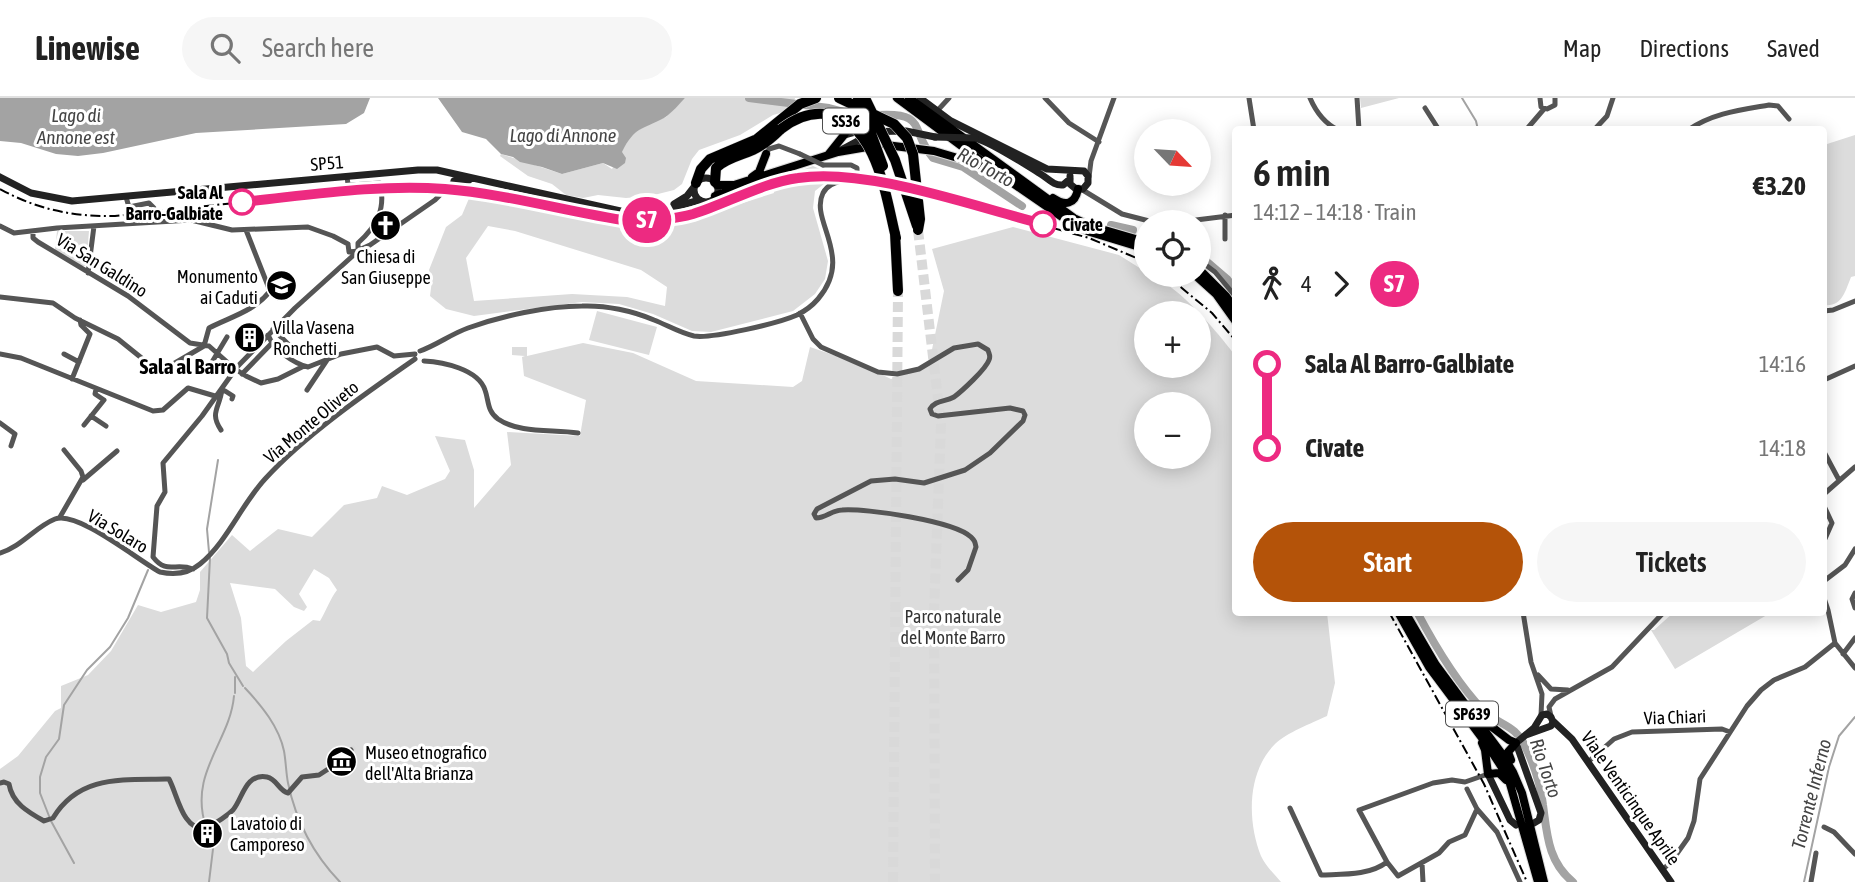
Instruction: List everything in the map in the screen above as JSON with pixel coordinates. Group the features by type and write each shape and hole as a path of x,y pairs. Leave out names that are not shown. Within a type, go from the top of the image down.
{"highway":[{"name":"SS36","path":"716,184 716,168 721,163 762,145 800,104 816,98"},
{"name":"SS36","path":"839,98 894,124 907,138 913,154 920,219 918,230 895,160 864,98"},
{"name":"SS36","path":"858,98 883,168 896,238 898,291"},
{"name":"SS36","path":"695,185 701,169 710,159 757,139 779,126 799,117 817,114 839,117 857,128 870,150 896,238"},
{"path":"738,156 752,152 766,154"}],"main road":[{"path":"828,155 846,133 864,98"},
{"path":"897,98 1000,175 1072,224 1134,245"},
{"path":"909,98 1074,218 1134,239"},
{"path":"920,98 961,126 1047,169 1074,174 1086,173 1088,180 1078,189 1073,201 1063,204 999,164"},
{"path":"846,133 906,131 935,137 975,138 990,144 1060,186 1074,174"},
{"path":"838,152 875,133"},
{"path":"656,212 681,201 705,178 716,184 734,185 865,146 889,145 929,150 978,164 1000,175"},
{"path":"734,185 756,175 766,154"},
{"path":"695,185 695,194 700,200 710,201 715,196 806,162"},
{"name":"SP51","path":"0,177 31,193 72,201 418,170 438,170 456,178 504,185 612,210 656,212 700,200"},
{"path":"1074,174 1078,189"},
{"path":"1050,180 1058,189 1078,189"},
{"path":"715,196 716,184"},
{"path":"1211,282 1232,304"},
{"path":"1208,287 1232,316"},
{"name":"SP639","path":"1400,616 1429,667 1502,754 1518,794 1544,882"},
{"name":"SP639","path":"1407,616 1461,705"},
{"path":"1461,705 1517,742 1541,813 1539,820 1534,823"},
{"path":"1461,705 1483,745 1488,774 1510,820 1516,825"},
{"path":"1518,794 1508,752 1517,742 1546,722"},
{"name":"Viale Venticinque Aprile","path":"1546,722 1565,733 1588,762 1665,877"},
{"path":"1488,774 1499,773 1518,794"},
{"name":"SP639","path":"1518,794 1538,882"}],"street":[{"path":"937,111 949,98"},
{"path":"1045,98 1069,123 1099,142"},
{"path":"1097,199 1088,180 1091,161 1114,98"},
{"path":"1249,98 1253,126"},
{"path":"1310,98 1318,114 1331,126"},
{"path":"1357,98 1359,126"},
{"path":"1540,98 1540,104 1544,108"},
{"path":"1529,126 1544,108 1553,107 1555,98"},
{"path":"1598,126 1607,116 1613,98"},
{"path":"1694,126 1716,115 1769,104 1778,106 1789,119"},
{"path":"1425,108 1436,126"},
{"path":"766,154 769,149 779,146 823,165 851,165 857,168 852,178 832,183 822,194 821,208 832,250 831,272 819,298 800,313 813,339 820,346 883,373 897,374 915,371 954,348 978,344 988,350 988,363 953,397 933,404 929,409 932,414 938,416 1010,408 1023,411 1025,415 1023,421 992,451 965,470 926,482 895,479 865,482 817,509 814,514 820,518 845,509 897,515 963,533 973,540 976,547 968,570 958,580"},
{"path":"1074,174 1091,161"},
{"path":"221,430 214,412 232,367 345,264 381,215 381,185 377,181 351,185 346,177"},
{"path":"356,249 368,245 435,200 456,178"},
{"path":"1078,189 1122,214 1134,217"},
{"path":"126,197 129,207 149,204 154,208 154,222"},
{"path":"1211,217 1232,214 1225,239"},
{"path":"0,226 14,233 191,220 232,230 308,227 356,249"},
{"path":"88,273 94,226"},
{"path":"0,297 53,303 118,339 154,368 168,367 204,346 209,328 245,313 270,291 246,230"},
{"name":"Via San Galdino","path":"33,231 33,239 128,296 190,343 207,345 242,374"},
{"path":"348,244 351,242 356,249"},
{"path":"1211,269 1232,292"},
{"path":"1827,311 1855,301"},
{"name":"Via Monte Oliveto","path":"191,570 212,551 265,479 321,429 433,346 465,329 550,309 583,305 626,311 688,334 702,336 723,334 800,313"},
{"path":"72,379 90,334 80,320"},
{"path":"273,329 289,345"},
{"path":"268,335 271,343 284,355 304,366 312,367 351,352 377,347 394,356 420,357 438,362 477,377 484,387 489,408 502,421 518,428 578,433"},
{"path":"212,362 227,337"},
{"path":"271,343 242,374 261,383 304,366"},
{"path":"0,354 21,358 153,411 163,410 188,388 215,396 222,389"},
{"path":"64,354 79,362"},
{"path":"0,361 10,357"},
{"path":"307,390 327,360"},
{"path":"1827,379 1855,366"},
{"path":"84,425 104,400 95,394 96,389"},
{"path":"222,389 233,396 232,399"},
{"name":"Via Solaro","path":"191,570 159,565 153,557 157,506 165,492 163,463 215,396"},
{"path":"91,416 106,426"},
{"path":"0,423 15,434 11,446"},
{"path":"64,450 81,471 81,483"},
{"path":"60,517 81,483 117,451"},
{"path":"1827,458 1839,480"},
{"path":"1827,491 1855,467"},
{"path":"1848,474 1855,473"},
{"path":"1827,512 1832,523 1827,534"},
{"name":"Via Solaro","path":"0,553 60,517 93,530 160,572 170,574 191,570"},
{"path":"1827,578 1845,565 1855,549"},
{"path":"1827,571 1830,575"},
{"path":"1855,593 1852,598 1855,608"},
{"path":"1827,607 1835,643 1855,668"},
{"path":"1524,616 1531,662 1542,694 1546,722"},
{"path":"1546,722 1554,701 1612,667 1660,616"},
{"path":"1843,654 1855,638"},
{"name":"Via Chiari","path":"1665,877 1671,862 1688,838 1694,821 1700,779 1730,732 1761,690 1774,680 1805,667 1835,643"},
{"path":"1536,673 1550,688 1554,701"},
{"path":"1542,694 1550,688 1575,690"},
{"name":"Via Chiari","path":"1588,762 1614,740 1632,732 1722,729 1730,732"},
{"path":"0,783 9,784 15,801 44,821 53,818 62,805 89,785 138,778 169,779 183,813 200,830 233,810 246,785 252,780 267,777 283,792 290,793 302,777 319,775 351,750"},
{"path":"1466,785 1488,774"},
{"path":"1477,809 1465,835 1398,876 1387,862 1359,810 1433,783 1452,780 1466,785 1477,809 1497,831 1520,882"},
{"path":"1290,808 1321,875 1352,874 1387,862"},
{"path":"1824,827 1834,832 1855,854"},
{"path":"1811,882 1816,853"},
{"path":"1422,863 1423,882"}],"green space":[{"path":"685,98 795,98 788,111 773,115 740,135 699,150 692,159 682,184 674,190 650,196 626,198 598,195 583,198 566,195 552,184 528,176 500,156 501,154 562,174 603,163 612,169 630,137 645,125 666,117"},
{"path":"1360,98 1399,98 1361,108"},
{"path":"1855,135 1855,276 1851,277 1839,301 1830,305 1827,305 1827,144"},
{"path":"813,166 827,172 839,172 815,191 813,208 828,261 825,279 815,294 793,311 711,332 692,331 653,314 619,304 582,302 474,316 446,309 430,296 432,280 429,270 446,227 462,215 470,196 613,225 657,227 671,226 774,193 771,181","holes":["488,226 515,231 641,270 667,287 665,306 627,297 572,294 474,301 466,258"]},
{"name":"Parco naturale del Monte Barro","path":"1013,227 1119,255 1134,264 1134,287 1170,287 1187,301 1134,301 1134,378 1211,378 1211,326 1232,351 1232,616 1327,616 1335,683 1327,716 1280,740 1266,755 1259,768 1252,797 1253,828 1263,859 1281,882 0,882 0,769 18,756 55,711 61,708 61,686 88,675 111,651 138,605 161,612 196,602 200,590 200,572 232,535 250,551 278,529 312,537 344,505 377,498 382,486 407,495 445,479 450,471 435,436 465,440 474,470 474,508 511,465 507,432 580,436 586,400 524,376 522,357 525,356 512,355 512,347 527,347 527,356 583,343 633,353 696,381 793,387 802,381 810,347 860,364 891,379 929,364 944,291 932,249","holes":["314,569 329,578 337,590 320,621 313,620 253,672 246,666 241,618 230,583 275,589 294,607 304,611 307,607 299,594"]},
{"path":"57,231 89,231 86,266 79,266 55,250"},
{"path":"597,311 657,327 649,355 589,340"},
{"path":"1670,616 1765,616 1675,669 1651,630"}],"water":[{"name":"Lago di Annone est","path":"0,98 370,98 364,113 346,124 196,133 78,156 56,154 21,143 0,141"},
{"name":"Lago di Annone","path":"438,98 685,98 667,116 631,137 622,152 626,158 625,163 617,169 603,163 562,174 520,162 501,154 486,139 462,132"}],"waterway":[{"name":"Rio Torto","path":"749,98 829,108 860,116"},
{"path":"1462,98 1477,126"},
{"name":"Rio Torto","path":"877,115 904,116 911,120 933,158 963,167 1022,206"},
{"name":"Rio Torto","path":"1111,225 1133,230"},
{"name":"Rio Torto","path":"1211,265 1232,286"},
{"path":"209,552 207,529 218,460"},
{"path":"210,558 207,618 243,686"},
{"path":"49,816 40,793 40,777 46,757 59,739 64,705 87,670 110,647 128,618 148,570"},
{"name":"Rio Torto","path":"1419,616 1447,663 1473,699 1522,740 1539,784 1550,847 1558,866 1573,882"},
{"path":"235,677 235,693"},
{"path":"245,688 274,725 284,751 291,797 301,824 322,860 340,882"},
{"path":"206,827 202,790 231,713 234,696"},
{"name":"Torrente Inferno","path":"1804,882 1829,767 1839,736 1855,717"},
{"path":"51,821 74,863"},
{"path":"208,832 213,849 209,882"}],"tunnel":[{"path":"918,230 941,424 934,611 935,882"},
{"path":"893,882 898,291"},
{"path":"351,750 357,745"}],"railway":[{"path":"0,189 41,207 99,216 344,191 419,188 463,191 620,219 646,221 695,212 767,187 817,176"},
{"path":"926,193 1089,238 1134,257"},
{"path":"1181,287 1212,313 1232,336"},
{"path":"1391,616 1484,784 1527,882"}],"train":[{"name":"S7","path":"242,202 376,188 446,189 629,221 657,220 693,214 766,186 800,177 817,176 843,177 893,186 1043,224"}],"place":[{"name":"Sala Al Barro-Galbiate","path":"242,202"},
{"name":"Civate","path":"1043,224"},
{"name":"Chiesa di San Giuseppe","path":"386,226"},
{"name":"Monumento ai Caduti","path":"281,286"},
{"name":"Villa Vasena Ronchetti","path":"250,337"},
{"name":"Museo etnografico dell'Alta Brianza","path":"342,762"},
{"name":"Lavatoio di Camporeso","path":"207,833"}],"district":[{"name":"Sala al Barro","path":"188,366"}]}
